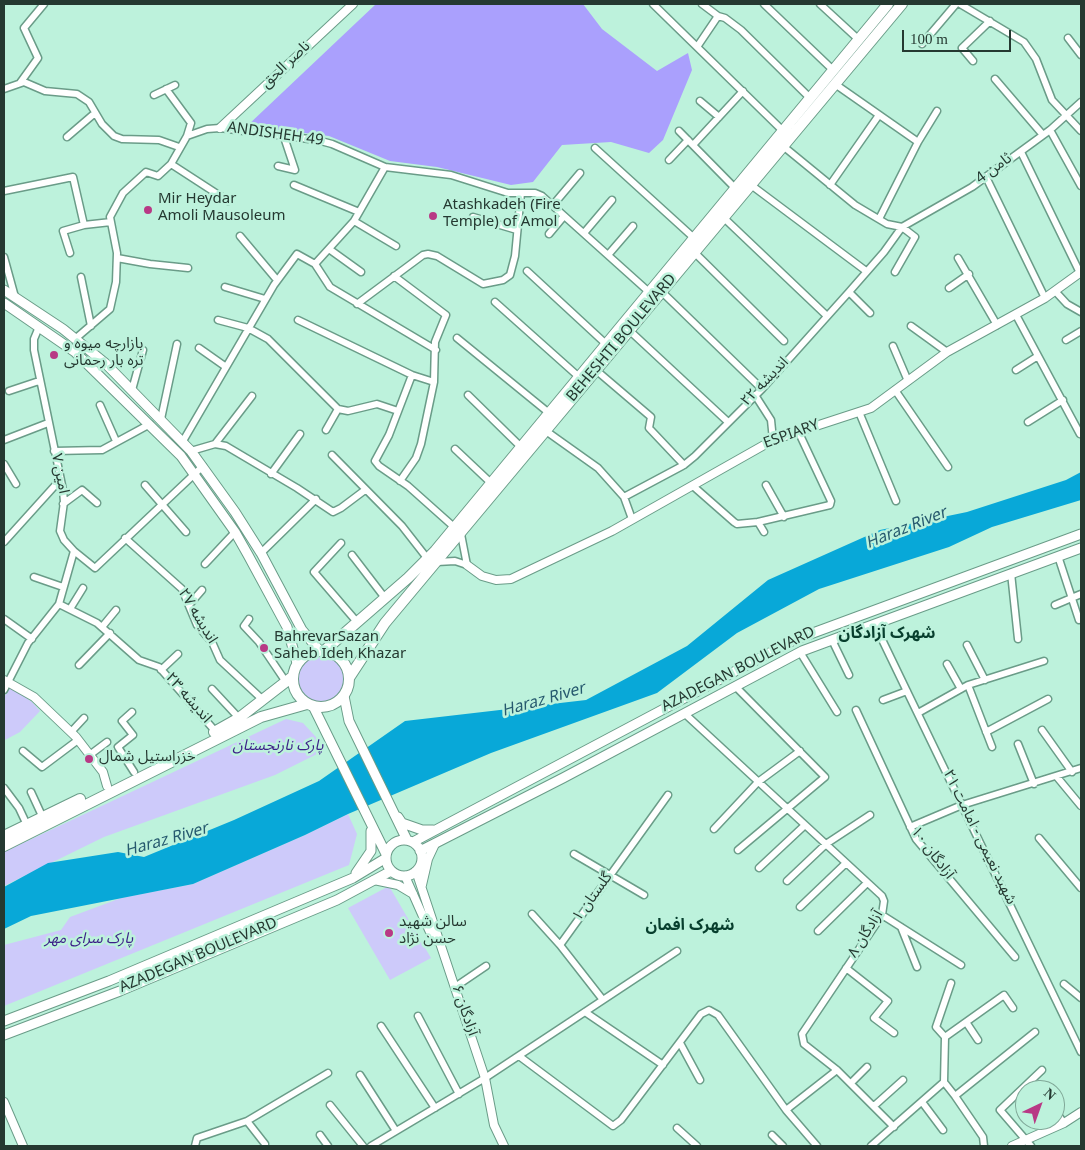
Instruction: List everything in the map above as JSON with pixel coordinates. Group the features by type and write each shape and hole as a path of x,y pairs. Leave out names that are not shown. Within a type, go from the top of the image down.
{"main road":[{"name":"BEHESHTI BOULEVARD","path":"350,678 385,623 432,560 546,432 662,292 735,188 888,4"},
{"name":"BEHESHTI BOULEVARD","path":"698,241 724,218 902,4"},
{"name":"BEHESHTI BOULEVARD","path":"458,531 491,483 649,292 691,250"},
{"path":"4,290 75,338 132,390 183,441 203,466 261,553 302,630 322,650 339,657 348,670 350,678 344,696 349,722 394,814 410,841 420,851 421,862 416,871 405,876 391,871 386,856 327,732 310,705 296,692 289,679"},
{"path":"4,303 75,352 150,424 195,474 235,532 287,628 297,663"},
{"name":"AZADEGAN BOULEVARD","path":"410,841 437,830 794,640 1081,534"},
{"name":"AZADEGAN BOULEVARD","path":"420,851 568,776 800,652 1081,548"},
{"name":"BEHESHTI BOULEVARD","path":"322,650 432,560"},
{"path":"4,836 216,732 263,700 289,679 297,663 306,654 322,650"},
{"path":"4,846 261,716 310,705 330,706 344,696"},
{"path":"580,754 588,765"},
{"path":"562,764 568,776"},
{"path":"394,814 402,823 412,827 422,830 437,830"},
{"path":"353,878 371,851 371,825"},
{"path":"386,856 394,843 410,841"},
{"name":"AZADEGAN BOULEVARD","path":"4,1021 109,981 353,878 386,856"},
{"name":"AZADEGAN BOULEVARD","path":"4,1035 337,900 391,871"},
{"path":"180,950 186,962"},
{"path":"157,960 163,972"}],"street":[{"path":"20,83 38,58 24,28 44,4"},
{"name":"ناصر الحق","path":"220,128 353,4"},
{"path":"653,4 783,131"},
{"path":"702,4 718,16 727,19 810,98"},
{"path":"764,4 833,70"},
{"path":"820,4 858,40"},
{"path":"922,44 958,4 990,21 1024,42 1031,50 1052,100 1081,131"},
{"path":"697,46 718,16"},
{"path":"973,61 962,51 962,48 990,21"},
{"path":"1068,38 1081,55"},
{"path":"995,79 1043,135"},
{"path":"4,89 20,83 28,83 45,91 77,94 89,102 95,113 114,136 122,139 159,140 179,147"},
{"path":"835,84 918,142"},
{"path":"154,95 175,85"},
{"path":"75,338 110,309 116,282 117,258 110,217 123,193 146,172 158,176 171,164 187,136 191,123 166,89"},
{"path":"669,160 719,117 742,91"},
{"path":"700,101 719,117"},
{"name":"ثامن 4","path":"902,227 972,187 1050,130 1081,102"},
{"path":"879,219 918,142 937,111"},
{"path":"67,137 95,113"},
{"path":"830,185 880,115"},
{"name":"ANDISHEH 49","path":"187,136 196,131 220,128 332,144 385,167 451,175 508,193 542,196 649,292"},
{"path":"1050,130 1081,186"},
{"path":"679,131 735,188"},
{"path":"278,166 295,170 284,137"},
{"path":"783,146 854,205 886,224 902,227 915,237 895,272"},
{"path":"595,148 698,241"},
{"path":"1021,152 1080,272"},
{"path":"171,164 228,201"},
{"path":"315,264 354,221 385,167"},
{"path":"553,205 580,173"},
{"path":"4,191 73,177 84,224"},
{"path":"986,177 1045,298"},
{"path":"294,185 360,212"},
{"path":"751,185 866,272"},
{"path":"356,304 423,255 432,254 483,284 503,280 510,275 513,269 521,193"},
{"path":"584,233 612,200"},
{"path":"549,234 564,216"},
{"path":"473,217 517,230"},
{"path":"724,218 827,316"},
{"path":"354,221 396,246"},
{"path":"70,253 64,231 84,224 111,222"},
{"path":"608,255 633,226"},
{"name":"اندیشه ۲۲","path":"624,497 684,465 762,389 884,252 902,227"},
{"path":"240,236 276,282"},
{"path":"329,249 361,272"},
{"path":"691,250 784,342"},
{"path":"183,441 265,299 296,254 315,264 330,287 436,350"},
{"path":"4,257 15,297"},
{"path":"117,258 188,268"},
{"path":"958,258 997,325"},
{"path":"527,271 606,344"},
{"name":"ESPIARY","path":"432,560 467,565 482,576 496,580 511,579 612,531 772,440 871,408 947,352 1045,298 1080,272"},
{"path":"949,288 969,274"},
{"path":"394,276 446,315 440,327 434,382 421,444 416,458 400,481"},
{"path":"80,277 91,326"},
{"path":"225,287 265,299"},
{"path":"1055,291 1067,304 1081,312"},
{"path":"662,292 762,389"},
{"path":"849,292 870,313"},
{"path":"495,302 579,377"},
{"path":"1016,315 1080,434"},
{"path":"218,320 248,328 268,339 338,409 348,411 377,404 398,411"},
{"path":"298,320 412,375 434,382"},
{"path":"911,326 947,352"},
{"name":"امین ۷","path":"39,327 34,339 34,350 60,480 63,504 60,531 74,551 95,568 125,538"},
{"path":"630,331 728,422"},
{"path":"1066,340 1081,331"},
{"path":"458,338 549,413"},
{"path":"161,419 176,344"},
{"path":"893,346 908,381"},
{"path":"199,348 226,367"},
{"path":"132,390 143,350"},
{"path":"1016,370 1038,356"},
{"path":"596,371 651,418 649,428 684,465"},
{"path":"412,375 389,435 377,455 377,464 400,481 458,531 467,565"},
{"path":"9,391 39,381"},
{"path":"895,390 948,467"},
{"path":"468,395 521,447"},
{"path":"755,395 770,420 772,440"},
{"path":"215,444 252,396"},
{"path":"1028,422 1062,400"},
{"path":"100,405 116,441"},
{"path":"326,430 338,409"},
{"path":"859,412 896,501"},
{"path":"4,440 48,423"},
{"path":"54,451 102,450 150,424"},
{"path":"546,432 598,468 624,497 632,519"},
{"path":"693,486 737,524 784,517 830,505 831,501 799,432"},
{"path":"272,474 300,434"},
{"path":"191,451 215,444 232,450 316,499 326,509 336,512 364,490"},
{"path":"455,449 491,483"},
{"path":"332,455 364,490 382,505 432,560"},
{"path":"4,464 16,484"},
{"path":"125,538 203,466"},
{"path":"4,542 60,480"},
{"path":"145,485 186,532"},
{"path":"766,485 784,517"},
{"path":"63,504 82,490 97,503"},
{"path":"261,553 316,499"},
{"path":"758,522 764,532"},
{"path":"205,564 235,532"},
{"name":"اندیشه ۲۷","path":"125,538 182,589 198,625 212,642 220,660 263,700"},
{"path":"341,543 314,572 357,622"},
{"path":"4,690 6,680 18,660 59,604 74,551"},
{"path":"352,555 385,598"},
{"path":"1058,556 1079,620"},
{"path":"1011,573 1018,639"},
{"path":"34,577 63,587"},
{"path":"70,609 83,588"},
{"path":"189,605 202,590"},
{"path":"1055,605 1081,594"},
{"name":"اندیشه ۲۳","path":"59,604 102,627 139,660 161,670 216,732"},
{"path":"102,627 116,610"},
{"path":"4,619 32,639"},
{"path":"249,619 244,626 289,679"},
{"name":"شهید نعیمی - امامت ۲۱","path":"875,625 1081,1052"},
{"path":"79,665 110,633"},
{"path":"832,640 849,675"},
{"path":"966,646 985,680"},
{"path":"800,652 837,712"},
{"path":"161,670 178,654"},
{"path":"918,714 968,685 1044,661"},
{"path":"947,664 961,689"},
{"path":"6,680 34,697 71,732 91,754 103,772 107,786"},
{"path":"968,685 992,747"},
{"path":"735,686 825,777 738,850"},
{"path":"212,689 238,718"},
{"path":"883,700 907,691"},
{"path":"986,732 1048,700"},
{"name":"آزادگان ۱۰","path":"856,710 916,839 1015,957"},
{"path":"132,712 122,721 133,735 118,747 134,772"},
{"name":"آزادگان ۸","path":"684,713 882,896 885,905 882,914 801,1037 804,1044 837,1070"},
{"path":"71,732 84,718"},
{"path":"1042,730 1072,772"},
{"path":"23,751 42,767 78,740"},
{"path":"91,754 107,742"},
{"path":"1018,744 1034,784"},
{"path":"714,829 758,782 800,751"},
{"path":"910,827 962,805 1081,768"},
{"path":"1057,777 1081,806"},
{"path":"4,788 19,808 28,825"},
{"path":"31,792 43,818"},
{"name":"گلستان ۱","path":"560,945 668,795"},
{"path":"787,881 826,844 870,815"},
{"path":"759,868 805,825"},
{"path":"1039,838 1080,884"},
{"path":"422,889 422,877 435,844"},
{"path":"574,854 644,895"},
{"path":"800,907 846,863"},
{"name":"آزادگان ۶","path":"416,871 485,1078 494,1125 504,1146"},
{"name":"آزادگان ۶","path":"405,876 428,930 439,944"},
{"path":"374,880 398,885 413,894"},
{"path":"818,931 867,883"},
{"path":"532,914 560,945 603,1000"},
{"path":"882,914 962,965"},
{"path":"901,927 917,967"},
{"path":"371,1146 520,1056 677,951"},
{"path":"456,987 486,966"},
{"path":"846,968 888,1001 874,1018 894,1033"},
{"path":"951,983 936,1026 945,1037 944,1082 983,1137 984,1146"},
{"path":"1064,984 1081,998"},
{"path":"945,1037 1004,995 1013,1008"},
{"path":"520,1056 613,1126 621,1120 701,1014 708,1010 714,1012 786,1110 817,1146"},
{"path":"585,1012 663,1065"},
{"path":"418,1016 459,1094"},
{"path":"966,1022 978,1040"},
{"path":"381,1026 435,1108"},
{"path":"955,1096 1035,1032"},
{"path":"680,1043 700,1080"},
{"path":"851,1083 867,1067"},
{"path":"786,1110 837,1070 894,1127"},
{"path":"1029,1144 1000,1110 1042,1070"},
{"path":"195,1146 197,1138 247,1121 328,1073"},
{"path":"360,1075 396,1131"},
{"path":"874,1106 903,1080"},
{"path":"871,1146 944,1082"},
{"path":"4,1102 22,1146"},
{"path":"922,1102 943,1130"},
{"path":"330,1105 363,1146"},
{"path":"1065,1122 1081,1113"},
{"path":"247,1121 265,1144"},
{"path":"677,1128 694,1145"},
{"path":"1012,1146 1029,1144 1052,1130"},
{"path":"320,1135 328,1146"},
{"path":"772,1135 783,1146"}],"green space":[{"path":"315,651 327,651 337,655 345,663 349,679 345,695 337,703 327,707 315,707 305,703 297,695 293,685 293,673 297,663 305,655"},
{"path":"11,687 32,702 40,711 20,732 5,740 4,697"},
{"name":"پارک نارنجستان","path":"286,719 303,723 316,737 323,751 275,775 104,837 4,886 4,852"},
{"name":"پارک سرای مهر","path":"348,814 357,834 349,865 4,1006 4,945 61,930 70,917 121,898 193,884"},
{"name":"سالن شهید حسن نژاد","path":"389,886 431,958 390,980 348,908"}],"shaded area":[{"path":"376,4 583,4 602,29 657,71 688,53 692,70 663,140 649,153 611,142 562,145 533,182 511,185 437,167 390,161 329,136 247,126"}],"water":[{"name":"Haraz River","path":"1081,472 1081,500 992,527 949,547 819,589 737,633 657,693 491,753 348,814 193,884 31,916 4,929 4,887 48,863 118,852 144,857 234,820 319,781 405,721 586,700 687,646 768,580 880,530 967,512 1066,480"}],"place":[{"name":"Mir Heydar Amoli Mausoleum","path":"148,210"},
{"name":"Atashkadeh (Fire Temple) of Amol","path":"433,216"},
{"name":"بازارچه میوه و تره بار رحمانی","path":"54,355"},
{"name":"BahrevarSazan Saheb Ideh Khazar","path":"264,648"},
{"name":"خزراستیل شمال","path":"89,759"},
{"name":"سالن شهید حسن نژاد","path":"389,933"}],"district":[{"name":"شهرک آزادگان","path":"887,636"},
{"name":"شهرک افمان","path":"690,928"}]}
